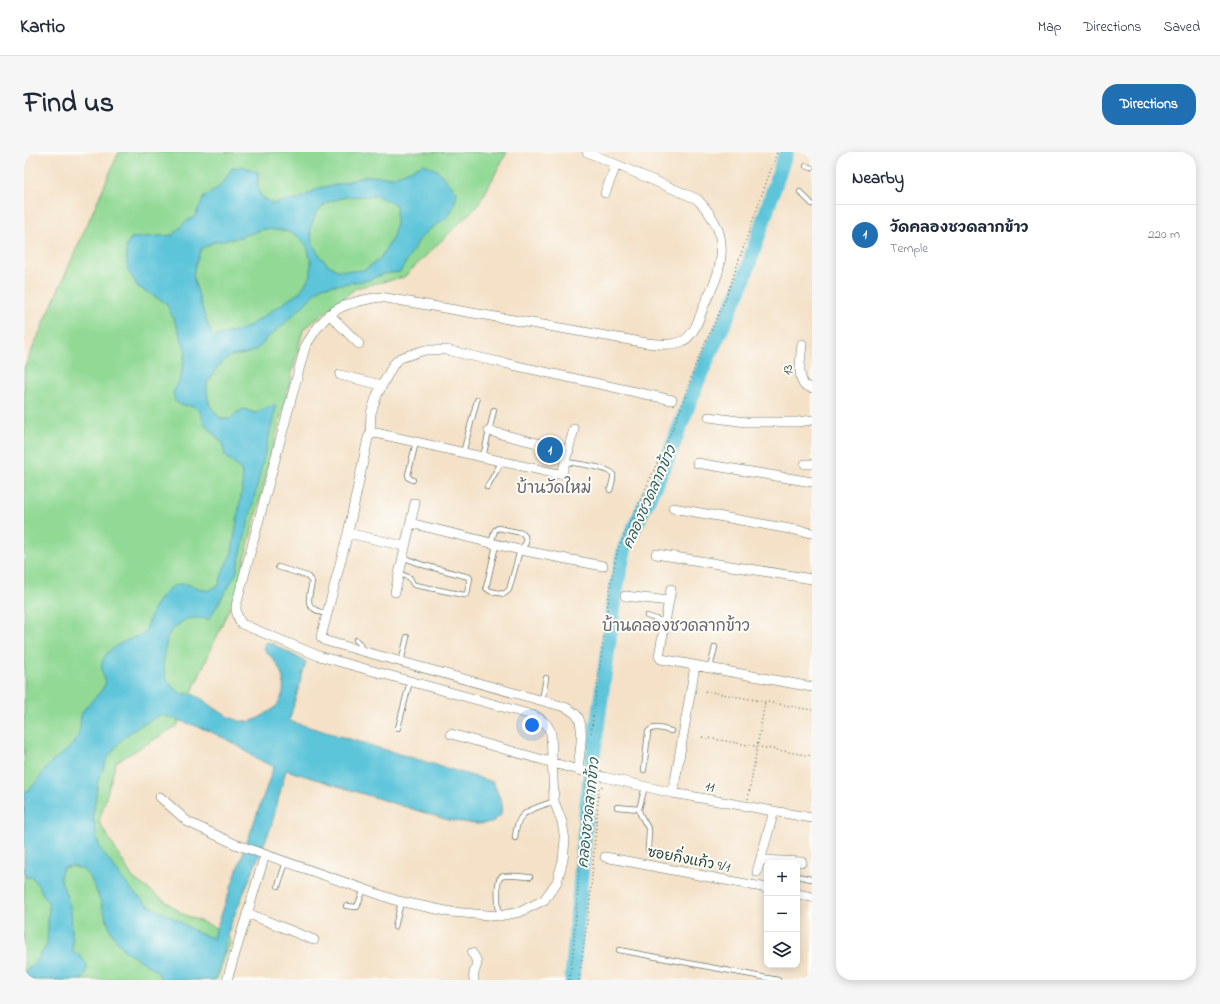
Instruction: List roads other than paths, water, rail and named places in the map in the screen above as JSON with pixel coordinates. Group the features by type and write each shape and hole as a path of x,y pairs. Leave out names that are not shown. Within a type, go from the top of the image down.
{"street":[{"path":"160,797 188,822 235,844 401,902 451,912 500,916 520,912 544,900 557,882 563,860 565,840 562,822 554,801 551,733 544,720 532,715 312,653 242,624 236,612 236,606 305,347 316,328 329,314 344,305 356,301 380,297 664,345 683,340 689,336 697,322 719,269 721,250 719,231 714,220 706,208 697,199 587,152"},
{"path":"605,193 616,164"},
{"path":"329,314 359,344"},
{"name":"13","path":"802,344 800,371 802,383 804,386 812,388"},
{"path":"583,774 581,728 578,717 565,707 322,639 321,632 348,533 368,438 370,435 371,413 377,395 393,365 400,358 425,350 447,350 672,400"},
{"path":"340,375 382,386"},
{"path":"710,417 746,422 798,422 812,420"},
{"path":"370,435 376,433 558,474 562,473 566,462 574,429"},
{"path":"489,431 569,451"},
{"path":"697,463 812,482"},
{"path":"395,592 404,546 415,503"},
{"path":"673,508 812,533"},
{"path":"410,523 493,544 603,566"},
{"path":"348,533 404,546"},
{"path":"656,554 812,579"},
{"path":"671,589 659,656 661,659 812,687"},
{"path":"625,596 669,601"},
{"path":"673,793 695,666"},
{"name":"11","path":"451,734 552,763 583,774 614,778 673,793 812,818"},
{"path":"757,872 774,811"},
{"path":"227,980 263,854"},
{"name":"ซอยกิ่งแก้ว 9/1","path":"605,857 764,887"},
{"path":"760,860 802,862"},
{"path":"800,895 812,897"},
{"path":"247,912 314,940"},
{"path":"472,953 477,959 473,976 474,980"}],"lane":[{"path":"806,166 812,168"},
{"path":"800,192 812,204"},
{"path":"463,453 477,400"},
{"path":"483,457 494,410"},
{"path":"413,480 409,478 408,475 416,442"},
{"path":"487,487 502,461"},
{"path":"566,462 605,469 612,473 613,475 610,490"},
{"path":"498,528 525,536 526,543 520,550 506,593 490,591 486,588 493,544 496,530 498,528"},
{"path":"399,573 410,578 415,585 464,595 467,594 468,591 469,576 423,565 402,557"},
{"path":"278,567 307,576 312,582 309,601 310,607 326,614"},
{"path":"647,616 665,622"},
{"path":"401,662 407,637"},
{"path":"356,640 360,644 361,651"},
{"path":"710,668 715,647"},
{"path":"542,701 546,678"},
{"path":"398,728 410,681"},
{"path":"644,770 648,732 650,729 654,728 671,731"},
{"path":"645,786 639,809 640,814 649,830 648,849"},
{"path":"514,838 516,827 520,818 525,813 554,801"},
{"path":"617,807 639,809"},
{"path":"278,886 286,862"},
{"path":"500,916 499,879 501,877 508,876 530,877"},
{"path":"800,877 811,879"},
{"path":"346,906 357,907 364,889"},
{"path":"395,927 401,902"},
{"path":"619,950 778,980"}],"water":[{"path":"424,164 437,170 457,192 454,206 448,217 430,229 419,240 400,272 383,274 369,280 322,287 282,326 267,338 261,346 246,354 231,356 225,360 217,368 207,384 207,394 210,406 221,419 230,419 236,413 244,409 255,413 274,405 276,407 236,574 209,619 186,619 174,628 167,637 163,664 167,680 182,694 194,695 229,717 239,721 248,722 273,709 279,703 282,696 284,683 279,667 265,651 264,644 267,642 273,644 306,662 289,721 493,782 502,803 501,815 491,823 477,824 448,820 286,770 271,827 230,926 224,953 214,980 161,980 158,972 125,951 112,934 90,877 83,870 72,866 63,868 60,877 71,909 73,951 79,955 87,965 86,972 82,980 24,980 24,973 38,959 47,945 49,905 32,877 25,877 24,793 32,787 47,767 69,749 75,741 79,731 82,713 102,690 106,681 102,667 105,656 121,643 143,634 147,628 151,614 157,602 169,589 179,584 185,584 208,591 219,585 224,568 232,552 243,483 241,470 225,456 223,444 204,423 200,411 193,406 181,405 175,401 173,393 180,380 186,351 166,303 138,287 129,272 126,246 131,238 173,235 183,224 195,216 204,197 218,188 225,180 231,169 242,166 258,172 258,187 260,195 273,204 284,201 298,200 319,188 341,184 366,176 393,177","holes":["377,196 396,205 396,223 393,237 379,260 364,270 337,270 327,264 312,243 310,228 317,212 328,202 346,197","264,229 281,230 297,235 307,246 311,261 311,275 300,292 246,328 213,337 206,320 193,277 195,266 201,249 214,242 233,239","161,715 216,734 258,759 274,766 213,938 198,933 148,905 131,890 99,847 93,815 98,781 108,757 123,738 138,727"]}],"waterway":[{"name":"คลองชวดลากข้าว","path":"572,980 588,792 617,583 625,547 667,460 700,375 743,282 786,152"}],"place":[{"name":"วัดคลองชวดลากข้าว","path":"550,450"}],"district":[{"name":"บ้านวัดใหม่","path":"554,487"},
{"name":"บ้านคลองชวดลากข้าว","path":"676,625"}]}
